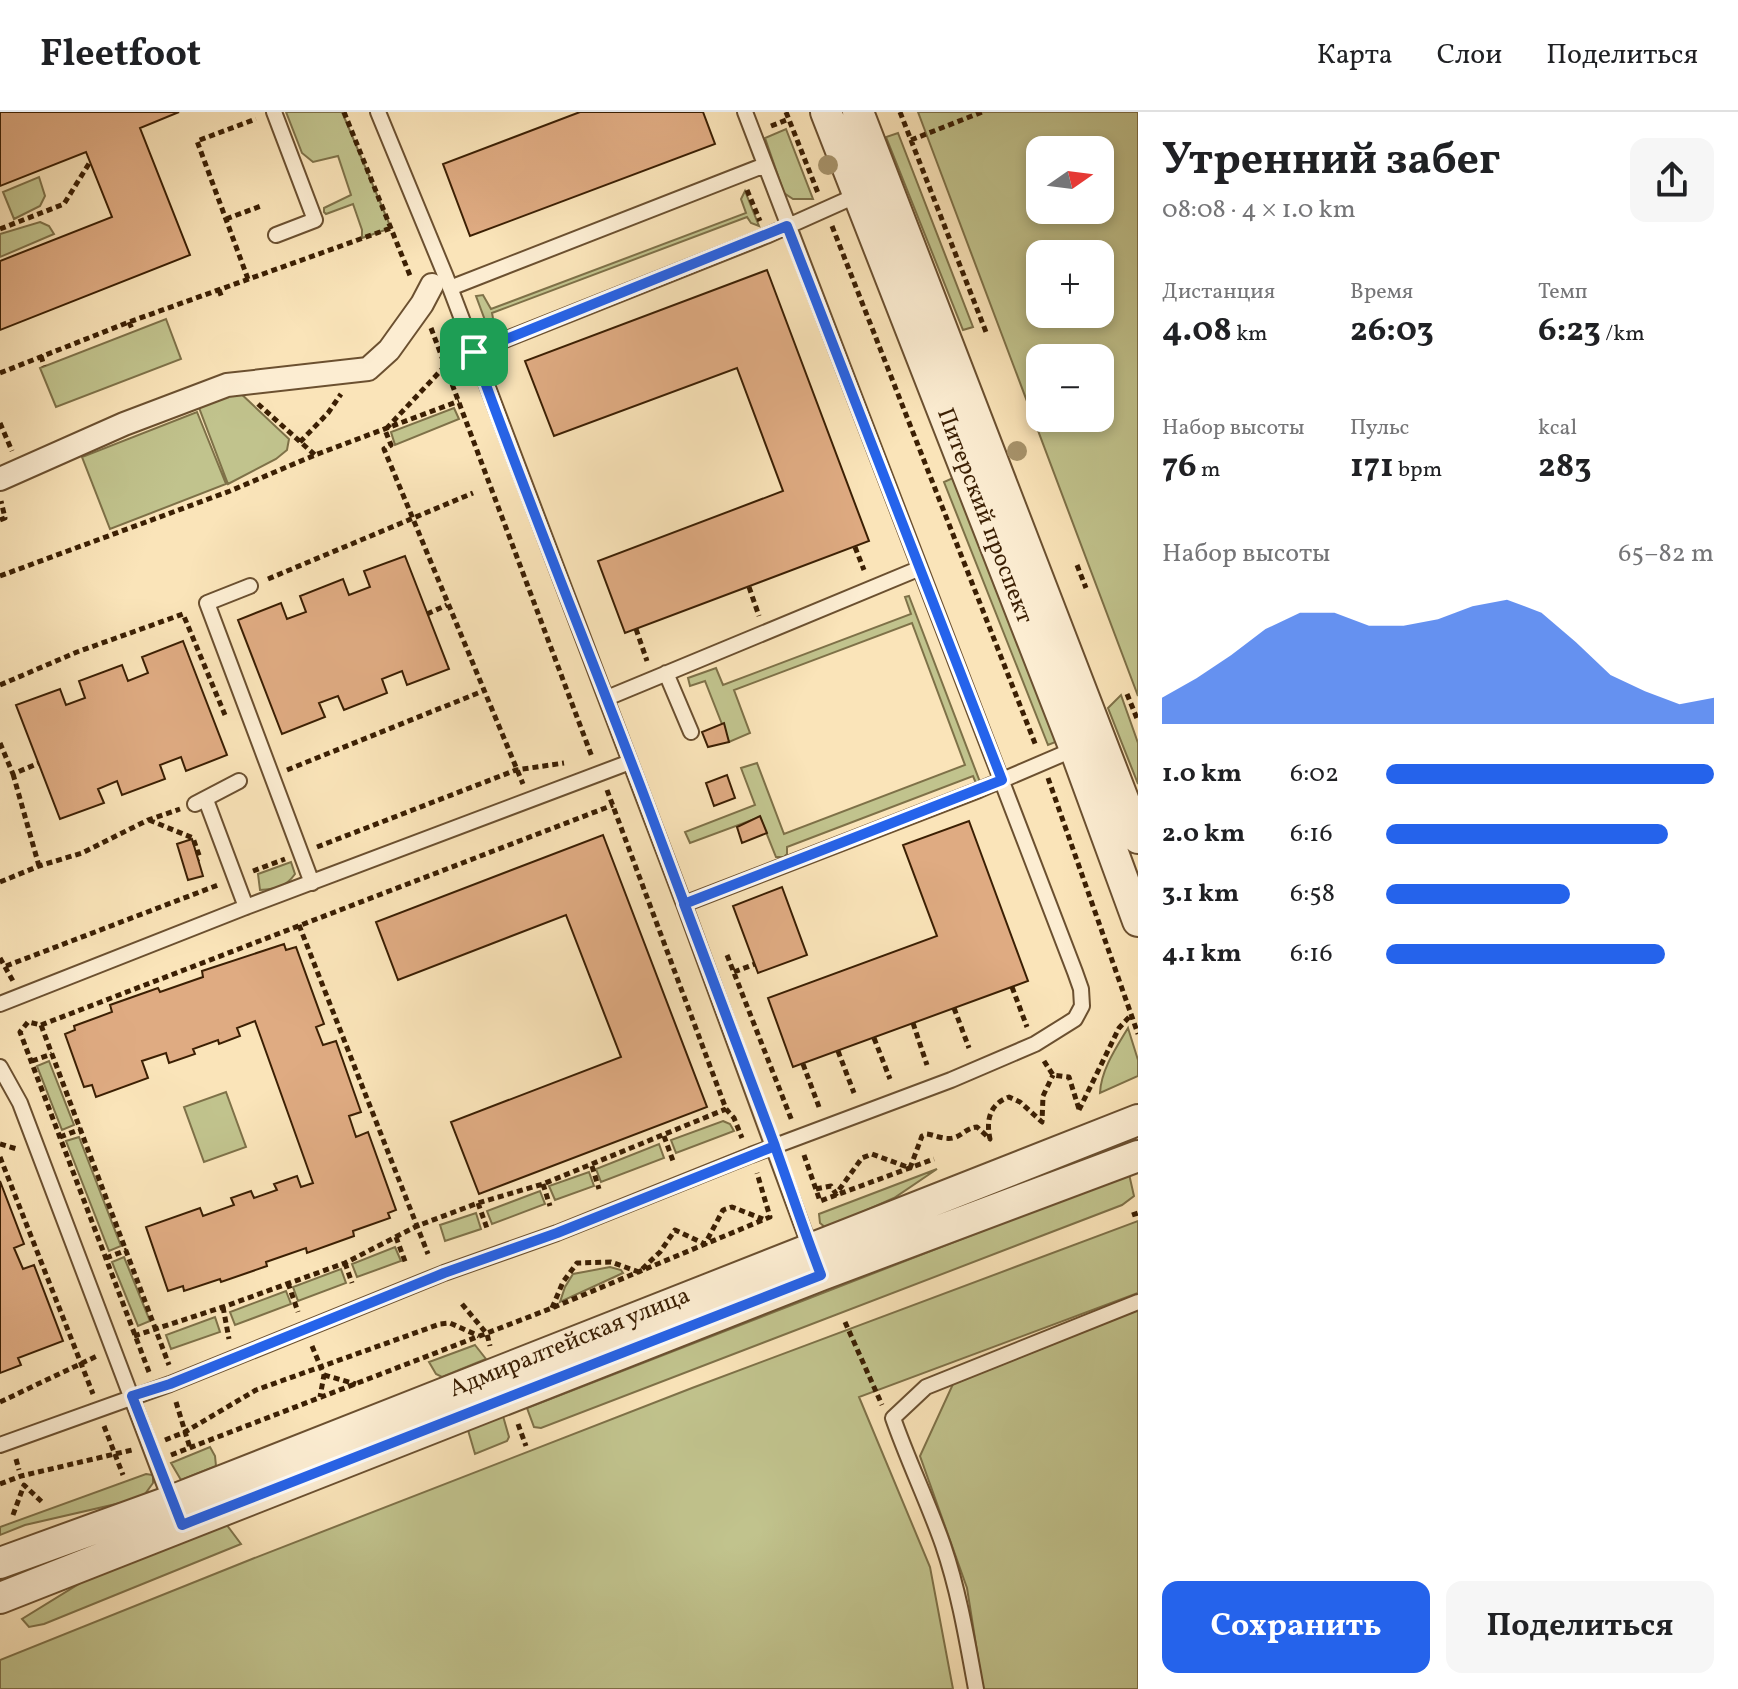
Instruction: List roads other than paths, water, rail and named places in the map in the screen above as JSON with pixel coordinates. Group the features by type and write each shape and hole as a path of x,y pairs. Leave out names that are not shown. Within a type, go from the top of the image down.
{"street":[{"name":"Питерский проспект","path":"826,112 872,190 1088,744 1138,921"},
{"name":"Питерский проспект","path":"858,112 872,190"},
{"path":"0,479 124,424 227,385 368,369 389,350 435,292"},
{"name":"Питерский проспект","path":"1088,744 1138,838"},
{"name":"Адмиралтейская улица","path":"0,1598 176,1513 816,1262 1138,1120"},
{"name":"Адмиралтейская улица","path":"816,1262 1138,1156"},
{"name":"Адмиралтейская улица","path":"0,1563 176,1513"}],"lane":[{"path":"378,112 435,292 474,352 607,698 816,1262"},
{"path":"0,1445 297,1334 444,1273 557,1233 993,1062 1035,1044 1075,1019 1082,1006 1081,989 745,112"},
{"path":"269,114 315,220 276,235"},
{"path":"435,292 765,165"},
{"path":"474,352 872,190"},
{"path":"607,698 918,569"},
{"path":"250,586 207,603 312,883"},
{"path":"666,673 691,732"},
{"path":"684,904 1088,744"},
{"path":"0,1004 630,762"},
{"path":"239,781 201,802 246,907"},
{"path":"0,1067 20,1103 176,1513"},
{"path":"976,1689 954,1579 893,1418 926,1387 1138,1302"}]}
